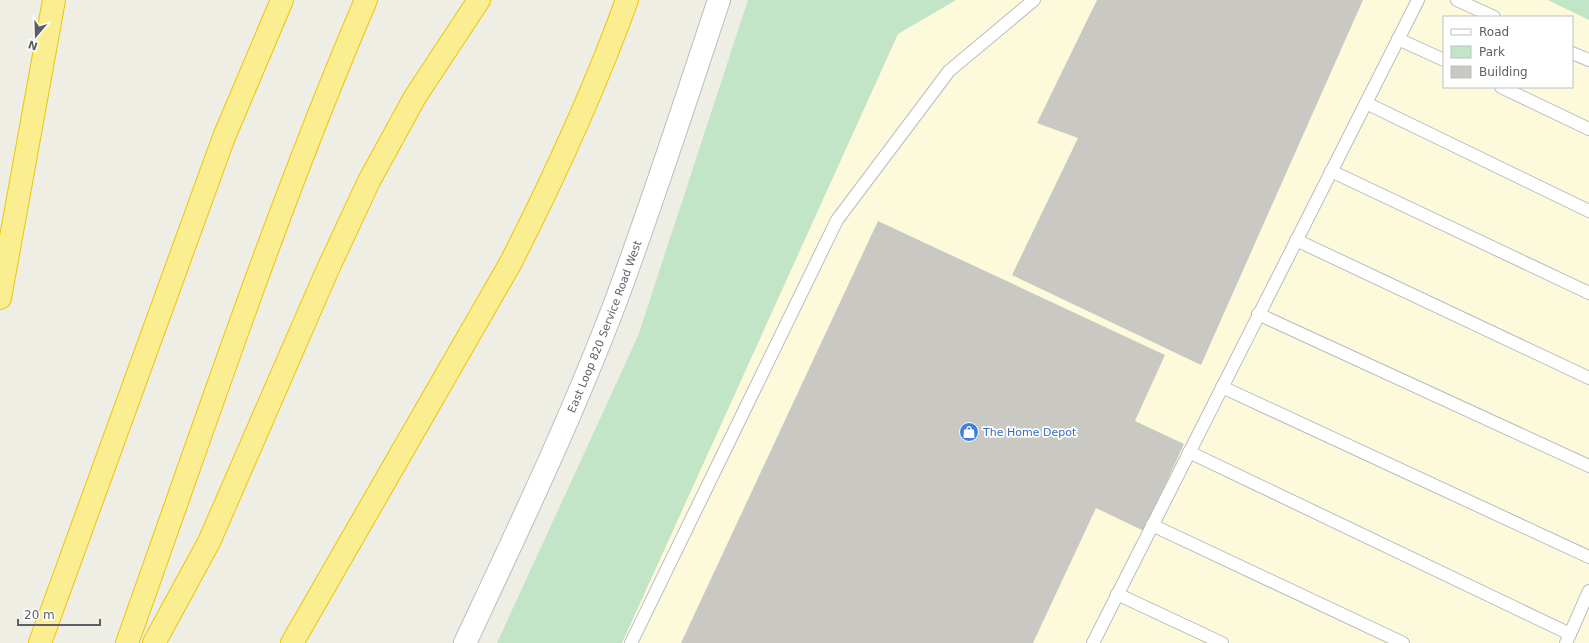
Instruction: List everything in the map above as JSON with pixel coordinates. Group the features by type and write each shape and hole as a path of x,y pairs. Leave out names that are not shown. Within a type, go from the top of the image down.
{"highway":[{"path":"0,298 54,0"},
{"path":"40,643 221,144 282,0"},
{"path":"127,643 279,217 331,82 366,0"},
{"path":"154,643 209,542 327,271 369,181 416,97 479,0"},
{"path":"292,643 510,264 564,155 606,57 627,0"}],"main road":[{"name":"East Loop 820 Service Road West","path":"465,643 525,515 614,307 645,221 719,0"}],"lane":[{"path":"630,643 837,220 949,71 1034,0"},
{"path":"1092,643 1418,0"},
{"path":"1457,0 1492,16"},
{"path":"1398,39 1443,60"},
{"path":"1573,53 1589,60"},
{"path":"1503,88 1589,128"},
{"path":"1366,103 1589,211"},
{"path":"1331,171 1589,293"},
{"path":"1296,240 1589,378"},
{"path":"1258,314 1589,466"},
{"path":"1222,387 1589,557"},
{"path":"1189,452 1568,639 1589,591"},
{"path":"1152,525 1403,643"},
{"path":"1117,594 1222,643"}],"shaded area":[{"path":"956,0 1548,0 1589,20 1589,643 622,643 898,34"}],"green space":[{"path":"748,0 956,0 898,34 622,643 497,643 638,336"},
{"path":"1548,0 1589,0 1589,20"}],"building":[{"path":"1097,0 1363,0 1201,365 1012,275 1078,138 1037,123"},
{"name":"The Home Depot","path":"878,221 1165,355 1135,421 1184,444 1144,531 1096,508 1033,643 681,643"}],"place":[{"name":"The Home Depot","path":"969,432"}]}
